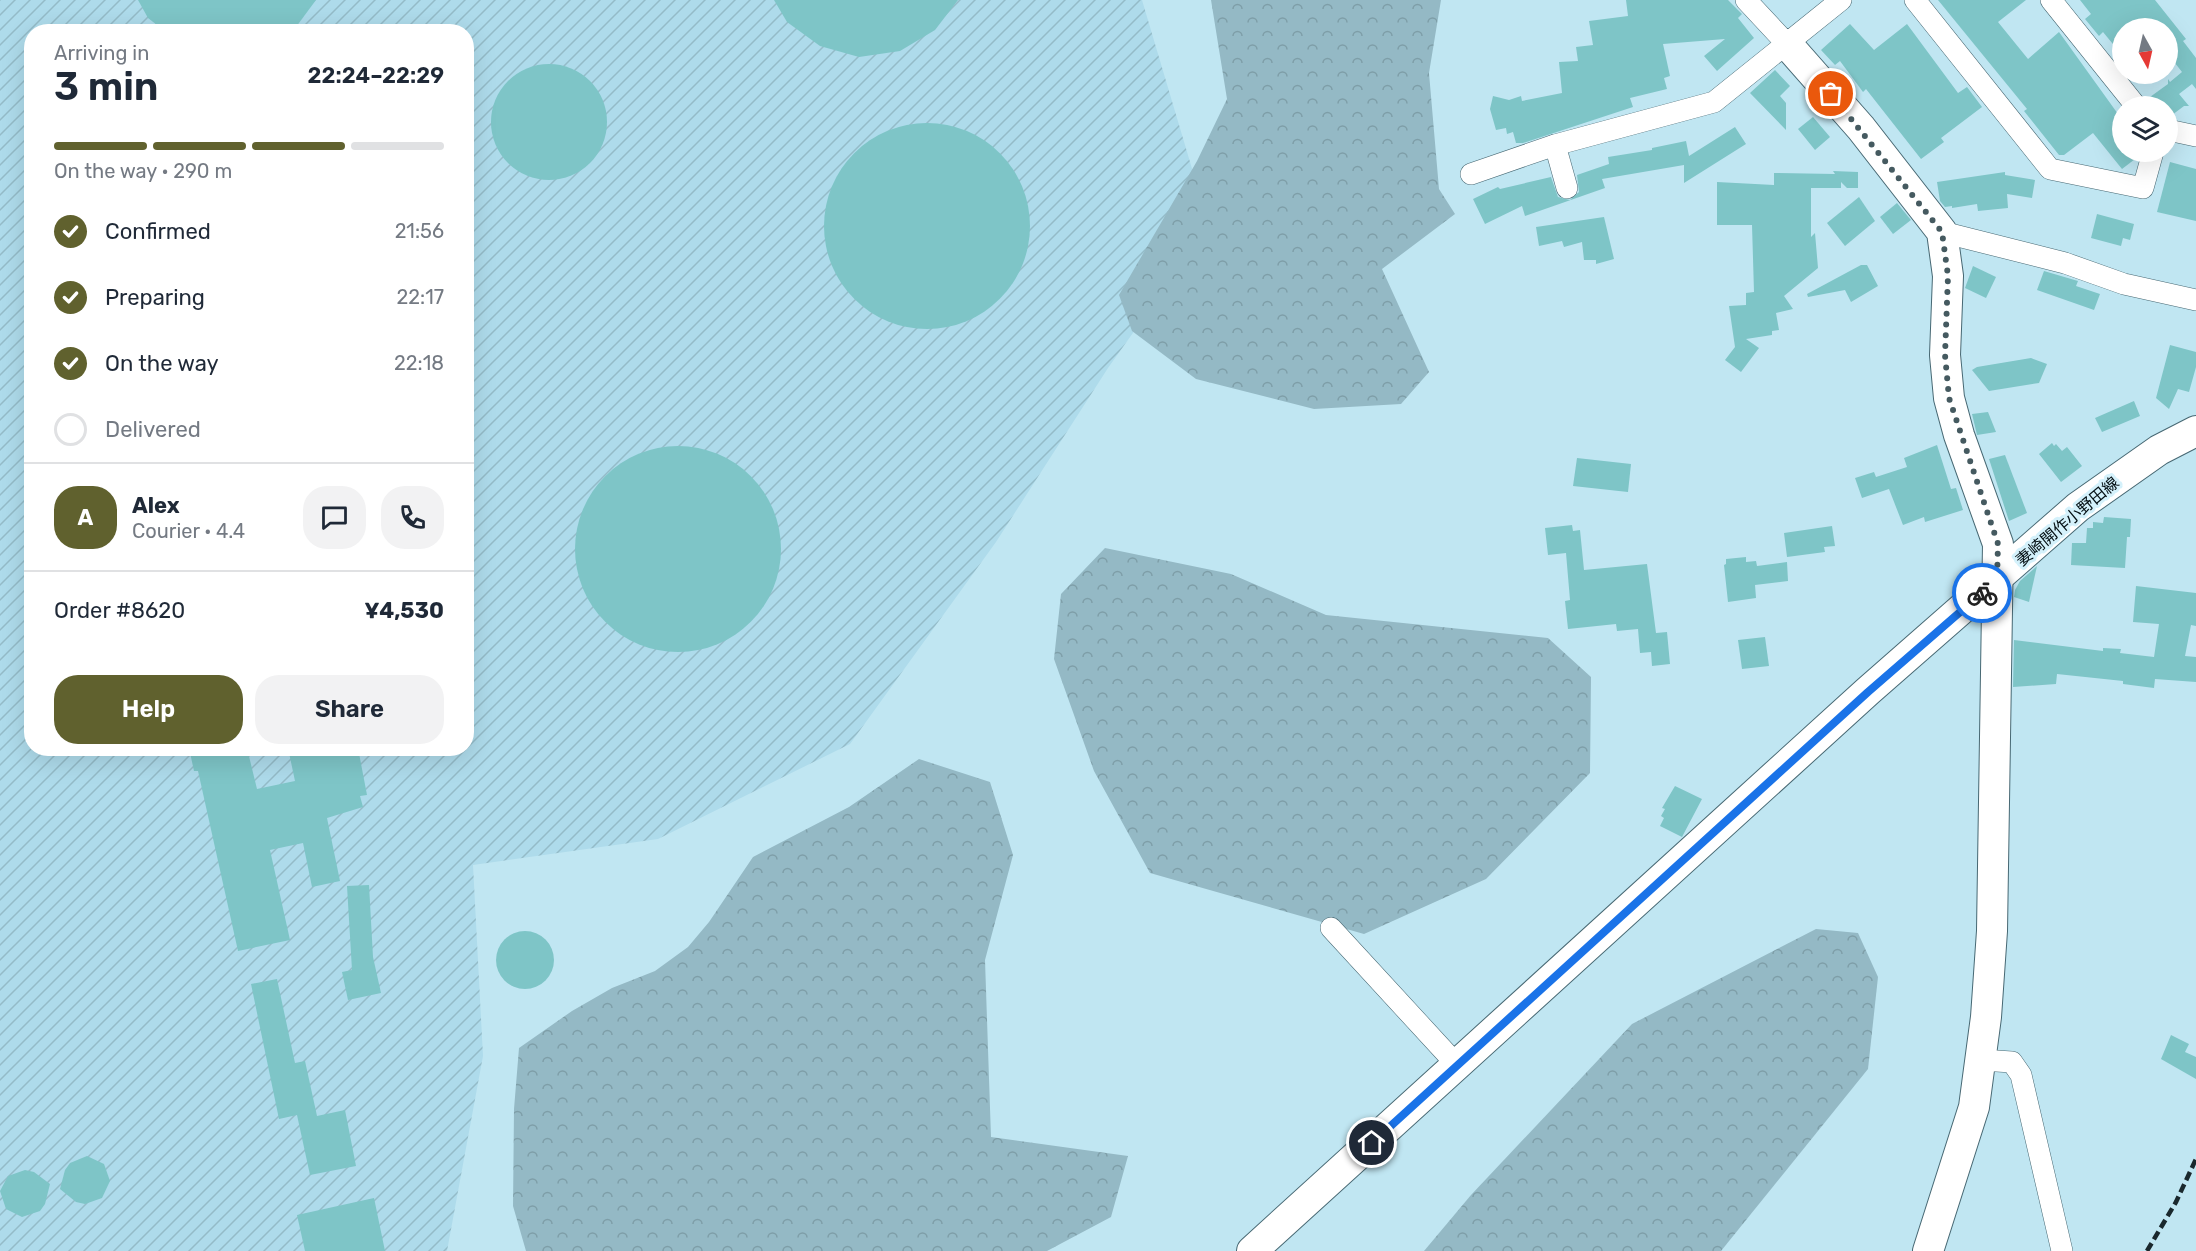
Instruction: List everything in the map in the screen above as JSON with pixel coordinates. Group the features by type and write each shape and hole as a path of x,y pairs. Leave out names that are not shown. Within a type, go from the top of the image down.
{"street":[{"path":"1746,0 1861,128 1942,232 1948,276 1945,355 1949,398 1998,544 1992,931 1981,1060 1974,1107 1928,1251"},
{"path":"1471,174 1554,145 1714,102 1841,0"},
{"path":"1915,0 2050,169 2143,188 2150,162"},
{"path":"2051,0 2128,96"},
{"path":"2178,132 2196,136"},
{"path":"1554,145 1567,188"},
{"path":"1942,232 2065,263 2124,284 2196,300"},
{"name":"妻崎開作小野田線","path":"1252,1251 1868,692 2078,507 2159,450 2196,431"},
{"path":"1331,928 1457,1065"},
{"path":"1981,1060 2012,1062 2021,1075 2062,1251"}],"shaded area":[{"path":"0,0 1142,0 1209,226 1108,368 996,542 850,744 658,839 473,865 483,1056 447,1251 0,1251"}],"green space":[{"path":"1211,0 1441,0 1429,73 1439,189 1455,214 1382,269 1429,372 1401,404 1314,409 1196,379 1132,331 1119,295 1197,161 1227,99"},
{"path":"1105,548 1231,574 1326,615 1548,638 1591,677 1590,773 1486,879 1364,934 1150,873 1094,771 1054,659 1061,594"},
{"path":"919,759 990,782 1013,855 985,960 991,1137 1128,1156 1111,1217 1047,1251 526,1251 513,1206 514,1109 519,1048 572,1011 612,988 655,971 688,947 709,922 753,857 849,807"},
{"path":"1816,929 1858,933 1878,977 1868,1069 1721,1251 1424,1251 1471,1195 1632,1024"}],"building":[{"path":"138,0 316,0 298,24 156,24 148,18"},
{"path":"774,0 958,0 935,30 900,51 859,57 820,46 787,22"},
{"path":"1626,0 1728,0 1742,14 1738,18 1754,38 1717,71 1704,56 1725,39 1663,44 1670,76 1664,78 1667,89 1630,98 1633,107 1523,143 1516,143 1513,132 1507,134 1506,128 1496,130 1490,109 1493,96 1509,100 1521,96 1522,101 1562,93 1559,62 1578,61 1576,47 1593,45 1589,21 1628,16"},
{"path":"1938,0 2026,0 1998,22 2028,59 2059,32 2112,106 2112,157 2093,133 2064,155 2059,155 2024,111 2027,109"},
{"path":"2080,0 2155,0 2169,18 2112,18 2112,43 2103,32 2099,36 2085,19 2091,14"},
{"path":"1850,24 1874,50 1907,24 1958,93 1967,87 1982,107 1941,138 1944,142 1921,159 1866,89 1863,92 1840,61 1835,65 1821,50"},
{"path":"2178,29 2186,39 2183,41 2196,58 2196,89 2192,84 2179,94 2189,106 2184,106 2178,110 2178,96 2151,96 2168,84 2178,84 2178,75 2182,72 2178,67"},
{"path":"549,64 571,68 590,81 603,100 607,122 603,144 590,163 571,176 549,180 527,176 508,163 495,144 491,122 495,100 508,81 527,68"},
{"path":"1775,70 1790,86 1780,96 1786,103 1786,130 1750,93"},
{"path":"1813,117 1830,137 1815,150 1798,129"},
{"path":"927,123 957,127 976,135 1000,153 1018,177 1026,196 1030,226 1026,256 1018,275 1000,299 976,317 957,325 927,329 897,325 878,317 854,299 836,275 828,256 824,226 828,196 836,177 854,153 878,135 897,127"},
{"path":"1735,127 1746,144 1684,183 1684,165 1602,179 1605,188 1525,216 1522,206 1485,224 1473,199 1498,187 1500,189 1551,177 1558,197 1570,200 1579,192 1577,175 1609,164 1608,157 1652,150 1652,148 1686,141 1689,156"},
{"path":"2116,162 2131,162 2122,169"},
{"path":"2170,162 2196,169 2196,221 2157,212"},
{"path":"1833,171 1858,172 1858,188 1847,188 1841,182 1841,188 1811,188 1811,237 1815,233 1818,268 1784,296 1793,309 1776,313 1779,330 1772,331 1772,335 1746,339 1759,348 1741,372 1725,360 1735,347 1729,306 1746,305 1746,293 1754,292 1752,225 1717,225 1717,182 1774,185 1774,173 1835,174"},
{"path":"2005,172 2005,175 2035,180 2032,198 2007,194 2008,208 1978,211 1977,204 1952,208 1952,206 1945,207 1940,201 1937,182"},
{"path":"1859,197 1875,221 1845,246 1827,223"},
{"path":"1897,203 1911,220 1893,234 1880,217"},
{"path":"2097,214 2134,224 2130,240 2123,238 2121,246 2091,238"},
{"path":"1604,217 1614,259 1596,264 1596,260 1584,260 1582,242 1564,247 1562,241 1539,246 1536,227"},
{"path":"1861,265 1867,265 1878,286 1851,302 1845,290 1808,297 1807,294"},
{"path":"1973,266 1996,277 1986,298 1965,288"},
{"path":"2044,271 2078,281 2076,286 2100,294 2094,310 2037,290"},
{"path":"2170,345 2196,352 2196,367 2189,392 2178,389 2169,409 2156,398"},
{"path":"2031,358 2047,364 2039,383 1989,391 1972,370 1977,367"},
{"path":"2134,401 2140,416 2102,432 2095,418"},
{"path":"1988,412 1996,432 1977,435 1972,414"},
{"path":"2052,443 2062,451 2067,447 2082,466 2061,482 2039,454"},
{"path":"1937,445 1951,489 1956,488 1963,510 1925,522 1924,517 1903,525 1889,489 1862,498 1855,478 1874,472 1876,477 1907,467 1904,458"},
{"path":"678,446 708,450 727,458 751,476 769,500 777,519 781,549 777,579 769,598 751,622 727,640 708,648 678,652 648,648 629,640 605,622 587,598 579,579 575,549 579,519 587,500 605,476 629,458 648,450"},
{"path":"2005,455 2027,513 2009,521 1989,459"},
{"path":"1577,458 1631,464 1628,492 1573,486"},
{"path":"2104,517 2131,519 2125,568 2071,565 2072,543 2086,543 2087,528 2093,528 2093,522 2103,523"},
{"path":"1572,525 1573,531 1580,530 1584,570 1647,564 1656,633 1667,632 1670,664 1652,666 1651,652 1640,653 1638,629 1617,631 1616,624 1568,629 1565,601 1570,600 1566,553 1548,555 1545,528"},
{"path":"1832,526 1835,546 1824,547 1825,552 1787,557 1784,533"},
{"path":"1746,557 1746,562 1756,561 1757,566 1787,562 1788,581 1755,585 1756,598 1728,602 1724,565 1726,559"},
{"path":"2037,566 2029,602 2014,597 2020,581"},
{"path":"2136,586 2196,593 2196,626 2191,625 2185,656 2196,657 2196,682 2155,679 2154,688 2123,684 2123,681 2057,674 2056,684 2013,687 2014,640 2103,651 2103,648 2121,649 2120,653 2154,657 2159,624 2133,622"},
{"path":"1765,637 1769,666 1742,669 1738,640"},
{"path":"191,756 249,756 257,789 295,781 290,756 360,756 367,795 360,796 363,807 327,818 340,881 312,887 303,843 270,850 290,940 238,951 198,771 194,771"},
{"path":"1675,786 1702,799 1682,837 1660,826 1664,818 1661,816 1665,809 1662,808"},
{"path":"369,885 373,957 381,993 348,1000 342,972 352,970 347,886"},
{"path":"525,931 541,936 549,944 554,960 549,976 541,984 525,989 509,984 501,976 496,960 501,944 509,936"},
{"path":"277,979 295,1063 305,1061 317,1116 345,1110 356,1166 310,1175 297,1115 279,1119 251,984"},
{"path":"2171,1035 2189,1044 2185,1052 2196,1057 2196,1079 2161,1059"},
{"path":"87,1156 104,1164 110,1181 102,1198 85,1204 76,1202 60,1189 65,1170 70,1163"},
{"path":"25,1170 34,1172 50,1184 45,1204 40,1211 22,1217 6,1209 0,1191 8,1176"},
{"path":"374,1198 385,1251 305,1251 297,1215"}],"railway":[{"path":"2147,1251 2176,1202 2196,1159"}],"way so far":[{"path":"1831,94 1861,128 1942,232 1948,276 1945,355 1949,398 1959,435 1993,524 1998,544 1997,579 1982,593"}],"route":[{"path":"1372,1143 1868,692 1982,593"}]}
